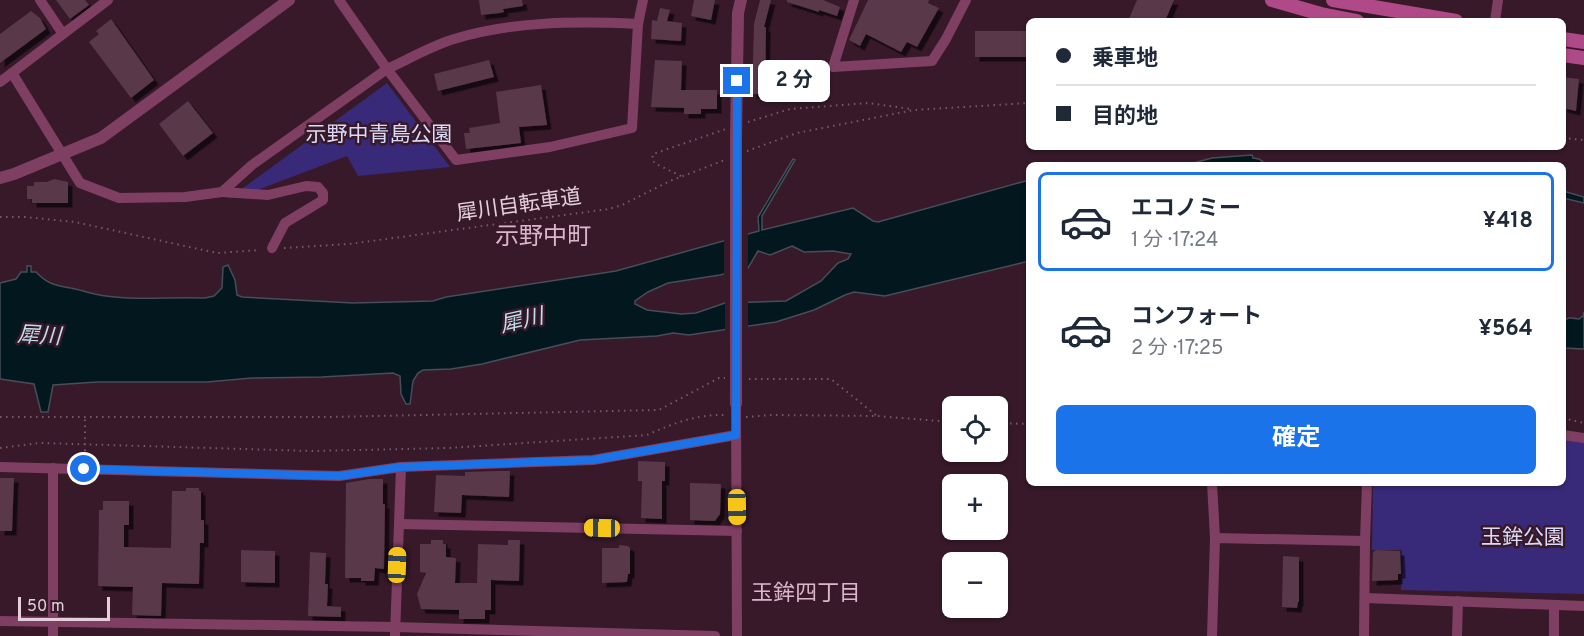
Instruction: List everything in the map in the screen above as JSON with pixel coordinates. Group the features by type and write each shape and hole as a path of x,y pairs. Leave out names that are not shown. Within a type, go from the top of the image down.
{"main road":[{"path":"1272,0 1342,18"},
{"path":"1333,0 1438,18"},
{"path":"1566,39 1584,42"},
{"path":"1566,55 1584,58"}],"street":[{"path":"40,0 63,34"},
{"path":"0,82 108,0"},
{"path":"0,178 101,138 289,0"},
{"path":"339,0 387,69 456,160 550,147 632,128 638,24 643,0"},
{"path":"737,636 736,435 732,416 736,404 736,132 738,14 741,0"},
{"path":"854,0 833,67 932,61 966,0"},
{"path":"1495,18 1498,0"},
{"path":"222,192 252,165 387,69 445,43 491,30 556,22 638,24"},
{"path":"12,73 80,183 119,198 185,197 222,192 268,195 306,186 318,188 323,193 323,200 285,223 272,248"},
{"path":"0,467 339,476 401,467 593,460 736,435"},
{"path":"1566,435 1584,438"},
{"path":"395,632 401,467"},
{"path":"52,468 53,636"},
{"path":"1212,486 1215,538 1212,636"},
{"path":"1364,636 1367,486"},
{"path":"399,524 737,531"},
{"path":"1215,538 1365,541"},
{"path":"1365,598 1584,606"},
{"path":"1457,636 1458,602"},
{"path":"1554,605 1554,636"},
{"path":"0,621 395,632 715,636"}],"path":[{"path":"682,176 656,164 652,160 652,154 736,132 790,109 868,103 914,110"},
{"path":"741,154 797,133 914,110 1026,103"},
{"path":"1566,138 1584,140"},
{"name":"犀川自転車道","path":"0,218 25,217 75,222 217,253 349,244 609,209 682,176 731,158"},
{"path":"0,417 327,417 658,410 719,378 730,378"},
{"path":"742,379 831,379 877,416"},
{"path":"0,448 40,443 312,451 449,448 647,435 674,423 706,414 877,416 942,421"},
{"path":"85,418 85,461"},
{"path":"1566,419 1584,423"},
{"path":"1008,423 1026,424"}],"green space":[{"name":"示野中青島公園","path":"387,83 450,167 358,176 347,156 228,199"},
{"name":"玉鉾公園","path":"1566,439 1584,442 1584,594 1401,590 1402,550 1372,550 1373,486 1566,486"}],"water":[{"path":"1252,155 1253,158 1263,162 1197,162 1212,158"},
{"name":"犀川","path":"793,159 795,160 762,216 762,230 853,208 878,222 1026,181 1026,262 885,296 854,292 814,310 776,322 689,335 673,333 580,340 482,364 451,369 423,370 413,381 410,404 406,404 401,394 400,376 393,373 252,378 207,382 97,382 53,385 48,412 41,412 34,384 0,379 0,283 16,279 21,272 27,272 27,266 31,266 31,272 36,272 53,284 113,297 205,298 214,296 222,288 223,267 228,265 235,280 237,295 242,297 353,303 433,301 446,297 616,271 759,231 758,217","holes":["792,246 804,252 833,251 851,254 848,259 838,263 821,281 786,301 725,303 696,313 681,314 647,310 635,304 635,301 648,292 668,283 748,268 758,251 770,255"]},
{"path":"1566,192 1584,197 1584,203 1566,199"},
{"path":"1584,312 1584,349 1566,348 1566,320 1579,319"}],"pier":[{"path":"748,230 748,271 724,277 724,236"},
{"path":"748,298 748,329 725,332 725,300"}],"building":[{"path":"56,0 85,0 89,5 70,19"},
{"path":"479,0 522,0 523,6 503,9 504,12 500,13 481,15"},
{"path":"694,0 715,0 711,20 691,16"},
{"path":"760,0 771,0 764,27 766,27 765,94 752,94 754,24"},
{"path":"787,0 823,0 840,7 837,16 787,2"},
{"path":"868,0 929,0 928,3 939,8 917,47 907,42 901,52 866,34 860,46 849,40"},
{"path":"1137,0 1174,0 1166,18 1129,18"},
{"path":"660,8 670,10 667,21 682,23 681,41 651,39 652,20 657,21"},
{"path":"31,11 40,18 46,29 0,63 0,34"},
{"path":"111,19 154,80 131,98 89,42 99,34 96,31"},
{"path":"975,31 1026,31 1026,57 975,57"},
{"path":"489,60 494,77 438,91 434,74"},
{"path":"655,60 682,61 681,90 717,90 717,109 701,109 701,114 684,114 684,108 651,107"},
{"path":"1566,77 1579,79 1576,111 1566,109"},
{"path":"541,85 547,125 519,127 521,143 466,149 464,133 470,133 469,128 500,123 496,92"},
{"path":"188,101 213,133 183,156 159,124"},
{"path":"54,179 68,182 68,203 32,203 32,199 27,199 27,186 34,186 34,182 47,182"},
{"path":"638,461 665,462 665,481 662,481 662,519 641,518 642,481 638,481"},
{"path":"510,471 509,497 462,495 461,513 434,512 436,475 465,476 465,472"},
{"path":"0,478 14,478 12,531 0,531"},
{"path":"383,479 384,569 375,568 374,581 361,581 361,578 345,578 346,483"},
{"path":"690,483 721,484 720,514 715,521 690,520"},
{"path":"186,488 199,488 201,491 204,543 200,543 199,584 162,583 161,616 132,615 133,587 98,586 99,510 103,510 103,501 129,501 129,525 124,525 124,547 171,548 172,491 186,491"},
{"path":"431,540 443,540 443,544 446,544 446,557 456,558 455,583 477,583 478,544 508,545 508,540 520,540 519,581 491,580 491,610 485,610 485,619 459,619 459,610 421,609 417,594 426,573 420,572 420,544 431,544"},
{"path":"619,545 630,548 630,574 628,574 627,582 602,583 602,548 619,548"},
{"path":"241,550 275,551 275,583 241,582"},
{"path":"1376,550 1400,551 1401,574 1398,574 1398,580 1372,581 1373,552"},
{"path":"310,552 326,553 327,606 341,607 341,617 308,616"},
{"path":"1283,556 1299,557 1297,608 1282,607"}],"district":[{"name":"示野中町","path":"543,238"},
{"name":"玉鉾四丁目","path":"806,594"}],"route":[{"path":"84,469 339,476 401,467 593,460 736,435 737,81"}]}
